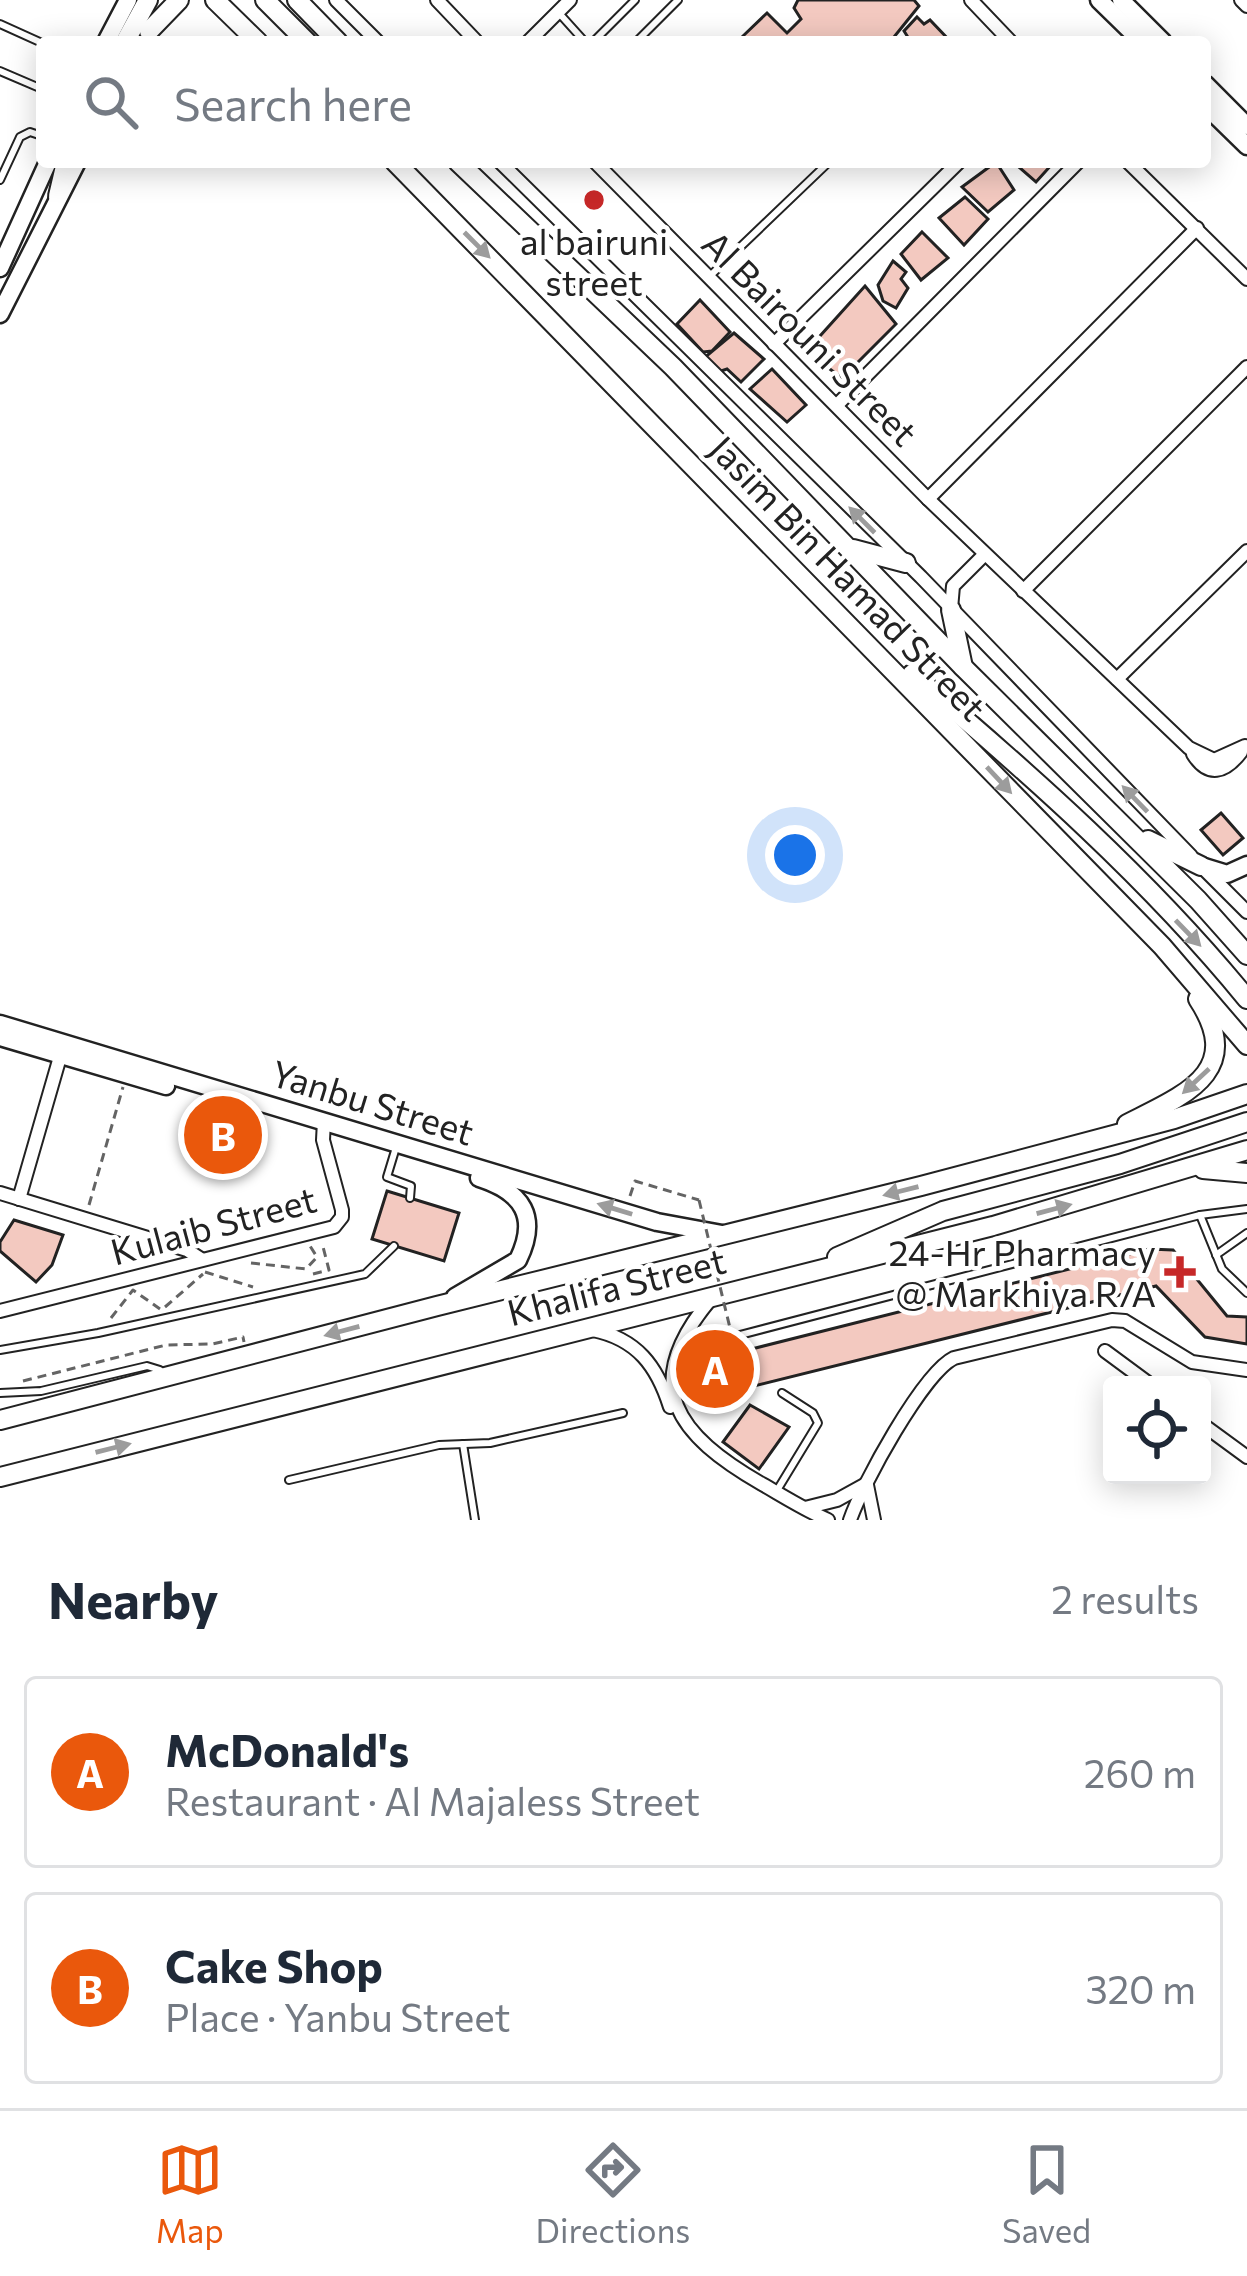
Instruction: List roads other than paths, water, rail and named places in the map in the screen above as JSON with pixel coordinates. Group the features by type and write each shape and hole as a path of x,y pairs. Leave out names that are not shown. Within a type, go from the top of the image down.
{"main road":[{"path":"128,36 148,0"},
{"path":"146,36 178,0"},
{"path":"215,0 252,36"},
{"path":"233,0 269,36"},
{"path":"265,0 301,36"},
{"path":"297,0 332,36"},
{"path":"58,196 65,168"},
{"name":"Jasim Bin Hamad Street","path":"401,168 1162,946 1247,1046"},
{"path":"451,168 487,191"},
{"name":"Jasim Bin Hamad Street","path":"464,168 673,367 1247,955"},
{"path":"849,548 906,562"},
{"path":"831,605 1008,755 1179,923 1247,999"},
{"path":"952,610 963,667"},
{"path":"1109,813 1160,848 1201,866"},
{"path":"1095,1140 1194,1086 1216,1056 1216,1031 1162,946"},
{"name":"Khalifa Street","path":"0,1420 1095,1140 1247,1094"},
{"path":"818,1268 860,1244 943,1211 1120,1164 1247,1122"},
{"name":"Khalifa Street","path":"0,1477 1079,1203 1247,1150"},
{"path":"1186,1169 1247,1173"}],"street":[{"path":"109,36 128,0"},
{"path":"146,36 167,0"},
{"path":"336,0 372,36"},
{"path":"534,36 570,0"},
{"path":"971,0 1006,36"},
{"path":"1099,0 1136,36"},
{"path":"1120,0 1156,36"},
{"path":"446,3 472,36"},
{"path":"1211,90 1247,126"},
{"path":"1211,111 1247,146"},
{"path":"0,268 45,168"},
{"path":"0,314 74,168"},
{"name":"Jasim Bin Hamad Street","path":"506,168 921,577 1247,911"},
{"name":"Al Bairouni Street","path":"601,168 928,499 1189,748 1214,760 1246,745"},
{"path":"774,344 953,168"},
{"path":"837,405 1072,168"},
{"path":"1135,168 1244,268"},
{"path":"928,499 1197,229"},
{"path":"1022,591 1247,367"},
{"path":"1117,680 1247,550"},
{"path":"952,610 953,586 985,554"},
{"path":"921,577 939,581 960,576"},
{"path":"1201,866 1227,874 1247,865"},
{"name":"Yanbu Street","path":"0,1024 127,1074 250,1105"},
{"name":"Yanbu Street","path":"0,1037 62,1049 624,1212 728,1235"},
{"path":"19,1199 62,1049"},
{"name":"Kulaib Street","path":"0,1311 203,1265 334,1227 342,1217 323,1126"},
{"name":"Yanbu Street","path":"437,1306 518,1261 529,1229 526,1213 507,1190 449,1164"},
{"path":"0,1193 187,1250 203,1265"},
{"path":"715,1294 686,1328 675,1354 673,1379 682,1419 720,1459 807,1514"},
{"path":"850,1520 926,1383 954,1358 1112,1320 1125,1321 1192,1362 1247,1370"},
{"path":"580,1327 623,1340 646,1357 660,1376 683,1434 703,1456 807,1514 828,1520"},
{"path":"1105,1351 1138,1376"},
{"path":"1211,1431 1247,1457"},
{"path":"807,1514 867,1484"},
{"path":"867,1484 874,1520"}],"lane":[{"path":"596,36 635,0"},
{"path":"642,36 678,0"},
{"path":"558,12 583,36"},
{"path":"0,24 36,40"},
{"path":"0,71 36,86"},
{"path":"0,181 20,137 36,134"},
{"path":"709,278 823,168"},
{"path":"396,1148 388,1178 412,1186 410,1198"},
{"path":"673,1379 694,1353 717,1341 1200,1215 1247,1209"},
{"path":"1200,1215 1229,1279 1247,1292"},
{"path":"1215,1256 1247,1233"},
{"path":"0,1350 98,1334 365,1274 394,1246"},
{"path":"686,1328 698,1338 717,1341"},
{"path":"0,1393 41,1391 147,1366 175,1375"},
{"path":"776,1492 819,1419 782,1393"},
{"path":"289,1480 439,1445 490,1443 622,1413"},
{"path":"464,1444 475,1520"}],"place":[{"name":"al bairuni street","path":"594,200"},
{"name":"Cake Shop","path":"223,1135"},
{"name":"24-Hr Pharmacy @ Markhiya R/A","path":"1180,1272"},
{"name":"McDonald's","path":"715,1369"}]}
